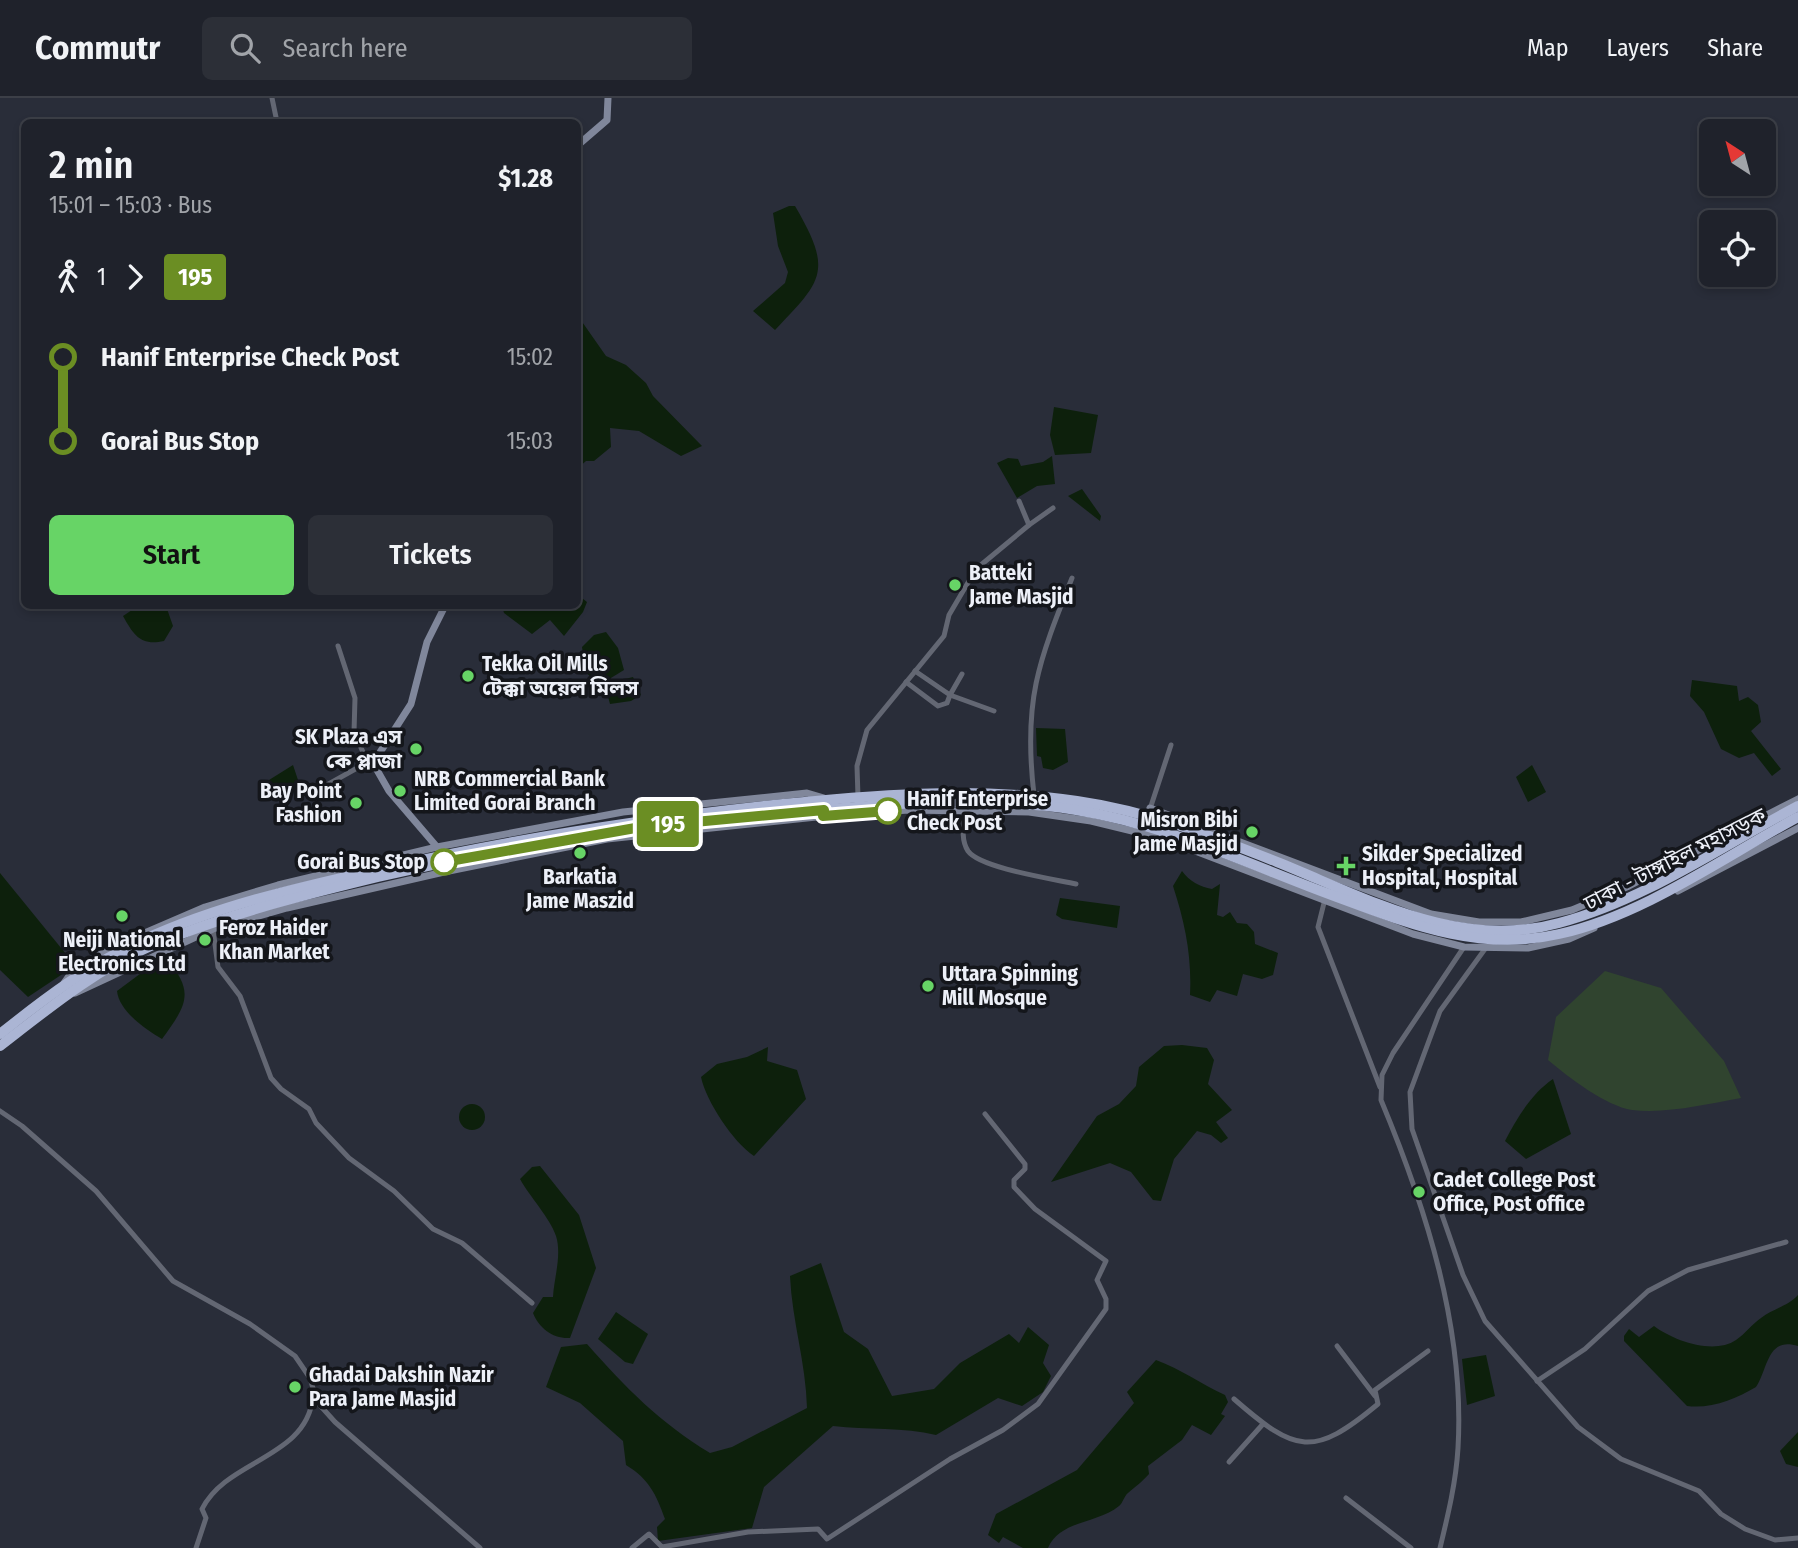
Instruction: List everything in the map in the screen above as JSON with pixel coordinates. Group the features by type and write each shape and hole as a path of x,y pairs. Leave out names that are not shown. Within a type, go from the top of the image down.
{"highway":[{"name":"ঢাকা - টাঙ্গাইল মহাসড়ক","path":"0,1034 145,939 218,911 275,893 534,836 642,819 902,794 1034,795 1149,812 1400,913 1461,928 1509,930 1555,925 1606,908 1798,806"},
{"name":"ঢাকা - টাঙ্গাইল মহাসড়ক","path":"0,1046 63,991 147,948 276,902 534,844 641,827 823,813 902,803 965,806 1035,804 1121,819 1178,836 1325,897 1416,927 1454,936 1529,940 1562,934 1615,915 1798,817"}],"main road":[{"path":"581,142 607,120 608,98"},
{"path":"437,847 389,790 377,769 377,757 411,705 427,642 444,609"},
{"path":"63,991 74,969 119,944 205,907 278,885 437,847 623,812 807,793 829,800"},
{"path":"1149,812 1432,914 1479,922 1521,922 1572,910 1629,887 1798,799"},
{"path":"63,991 89,989 130,966 213,929 287,908 607,839 823,813"},
{"path":"1325,897 1413,934 1464,947 1528,947 1569,939 1644,908 1798,828"}],"street":[{"path":"272,98 276,119"},
{"path":"1019,501 1029,525"},
{"path":"858,797 857,766 867,730 944,636 949,615 976,569 1053,508"},
{"path":"1034,795 1028,720 1032,690 1042,655 1072,578"},
{"path":"338,646 355,698 354,732 367,761"},
{"path":"915,671 950,695 994,711"},
{"path":"906,682 938,706 947,703 962,674"},
{"path":"1149,812 1171,745"},
{"path":"316,791 377,757"},
{"path":"965,806 963,830 966,848 979,861 1076,884"},
{"path":"1325,897 1318,927 1381,1089"},
{"path":"213,929 218,967 240,996 256,1029 271,1078 281,1089 309,1109 316,1123 349,1158 394,1191 433,1229 462,1243 532,1303"},
{"path":"1440,1548 1458,1447 1454,1359 1435,1248 1381,1100 1381,1089 1382,1075 1394,1053 1464,947"},
{"path":"1485,949 1440,1011 1432,1027 1411,1083 1410,1115 1417,1145 1463,1275 1485,1321 1578,1427 1621,1459 1699,1491 1721,1514 1745,1529 1775,1540 1798,1538"},
{"path":"0,1111 32,1134 96,1191 173,1281 250,1324 295,1356 310,1378 322,1409 379,1463 433,1504 480,1548"},
{"path":"632,1548 649,1534 662,1547 775,1530 818,1529 830,1538 950,1459 1003,1430 1038,1404 1106,1309 1106,1299 1097,1280 1106,1261 1035,1209 1014,1186 1014,1180 1025,1170 1025,1164 985,1114"},
{"path":"1537,1381 1585,1349 1648,1291 1688,1270 1786,1242"},
{"path":"1234,1399 1263,1424 1285,1438 1312,1444 1353,1425 1378,1404 1375,1396 1337,1346"},
{"path":"1375,1396 1375,1390 1383,1382 1428,1351"},
{"path":"196,1548 206,1518 202,1509 207,1500 225,1481 281,1448 304,1428 312,1415 314,1394"},
{"path":"1229,1462 1263,1424"},
{"path":"1346,1498 1411,1548"}],"shaded area":[{"path":"795,206 815,246 817,274 804,299 775,330 753,311 785,283 788,272 778,246 773,213"},
{"path":"581,320 606,356 626,365 646,383 653,396 702,446 681,456 639,431 610,428 611,447 594,461 586,461 581,465"},
{"path":"1054,407 1098,415 1091,453 1055,455 1050,435"},
{"path":"1052,456 1055,484 1037,486 1017,498 997,463 1008,458 1018,459 1021,466 1043,462"},
{"path":"1082,489 1101,516 1100,521 1068,496"},
{"path":"581,597 587,602 583,612 564,636 550,620 532,634 504,613 503,609 581,609"},
{"path":"134,609 167,609 173,626 164,641 144,641 131,629 123,616"},
{"path":"606,632 618,648 624,670 601,684 586,673 582,647 594,635"},
{"path":"633,677 641,695 631,701 610,704 606,689 621,680"},
{"path":"1692,680 1737,686 1739,701 1748,697 1758,705 1761,722 1751,731 1781,769 1772,776 1754,753 1739,758 1721,749 1704,712 1690,696"},
{"path":"1036,728 1065,729 1068,762 1053,770 1043,768 1041,757 1037,756"},
{"path":"293,765 300,786 282,803 275,794 261,785"},
{"path":"1532,765 1546,792 1528,802 1516,777"},
{"path":"1182,871 1191,881 1203,887 1212,889 1220,884 1217,915 1223,917 1230,912 1237,923 1247,924 1254,932 1255,944 1278,953 1273,975 1262,979 1243,974 1237,996 1217,990 1210,1002 1190,995 1187,940 1173,886"},
{"path":"0,873 70,959 73,967 28,997 0,970"},
{"path":"1060,898 1120,906 1117,928 1062,919 1056,915"},
{"path":"166,959 181,981 184,999 182,1008 162,1039 141,1025 122,1006 117,991 156,962"},
{"path":"1605,971 1661,988 1724,1061 1741,1098 1673,1110 1632,1110 1599,1097 1548,1060 1556,1017"},
{"path":"1164,1046 1207,1048 1214,1060 1208,1084 1232,1110 1216,1122 1228,1138 1221,1143 1211,1135 1197,1131 1174,1159 1161,1201 1153,1200 1131,1172 1110,1163 1051,1182 1097,1116 1119,1104 1136,1086 1139,1067"},
{"path":"768,1047 767,1061 797,1070 806,1099 754,1156 721,1120 708,1098 701,1077 717,1064 747,1057"},
{"path":"1553,1079 1571,1134 1526,1159 1505,1141 1531,1099"},
{"path":"472,1104 482,1107 485,1117 482,1127 472,1130 462,1127 459,1117 462,1107"},
{"path":"540,1166 579,1215 596,1268 570,1338 547,1332 533,1313 543,1297 553,1297 558,1259 558,1243 553,1229 520,1179 532,1167"},
{"path":"821,1263 844,1332 868,1349 892,1396 934,1389 960,1363 1009,1334 1019,1343 1028,1327 1049,1345 1043,1363 1051,1376 1043,1392 1022,1406 998,1398 936,1435 833,1426 764,1487 752,1528 658,1541 657,1527 665,1519 651,1488 626,1465 623,1441 580,1403 546,1387 561,1347 587,1344 644,1403 710,1453 732,1447 807,1408 790,1276"},
{"path":"1798,1295 1798,1346 1788,1344 1774,1350 1756,1387 1723,1402 1687,1406 1624,1341 1629,1329 1639,1337 1654,1326 1672,1337 1694,1344 1727,1344"},
{"path":"616,1312 648,1334 633,1364 625,1362 598,1339"},
{"path":"1486,1355 1495,1396 1467,1405 1462,1359"},
{"path":"1156,1360 1225,1395 1228,1402 1221,1414 1225,1416 1211,1435 1192,1425 1182,1440 1148,1466 1149,1474 1127,1494 1119,1506 1061,1532 1048,1548 1023,1548 1003,1537 999,1543 988,1535 996,1514 1077,1470 1134,1403 1127,1392"},
{"path":"1798,1432 1798,1467 1786,1464 1780,1451"}],"bus line":[{"name":"195","path":"444,862 641,827 824,810 823,816 888,811"}],"place":[{"name":"Batteki Jame Masjid","path":"955,585"},
{"name":"Tekka Oil Mills টেক্কা অয়েল মিলস","path":"468,676"},
{"name":"SK Plaza এস কে প্লাজা","path":"416,749"},
{"name":"NRB Commercial Bank Limited Gorai Branch","path":"400,791"},
{"name":"Bay Point Fashion","path":"356,803"},
{"name":"Hanif Enterprise Check Post","path":"888,811"},
{"name":"Misron Bibi Jame Masjid","path":"1252,832"},
{"name":"Barkatia Jame Maszid","path":"580,853"},
{"name":"Gorai Bus Stop","path":"444,862"},
{"name":"Sikder Specialized Hospital, Hospital","path":"1346,866"},
{"name":"Neiji National Electronics Ltd","path":"122,916"},
{"name":"Feroz Haider Khan Market","path":"205,940"},
{"name":"Uttara Spinning Mill Mosque","path":"928,986"},
{"name":"Cadet College Post Office, Post office","path":"1419,1192"},
{"name":"Ghadai Dakshin Nazir Para Jame Masjid","path":"295,1387"}]}
